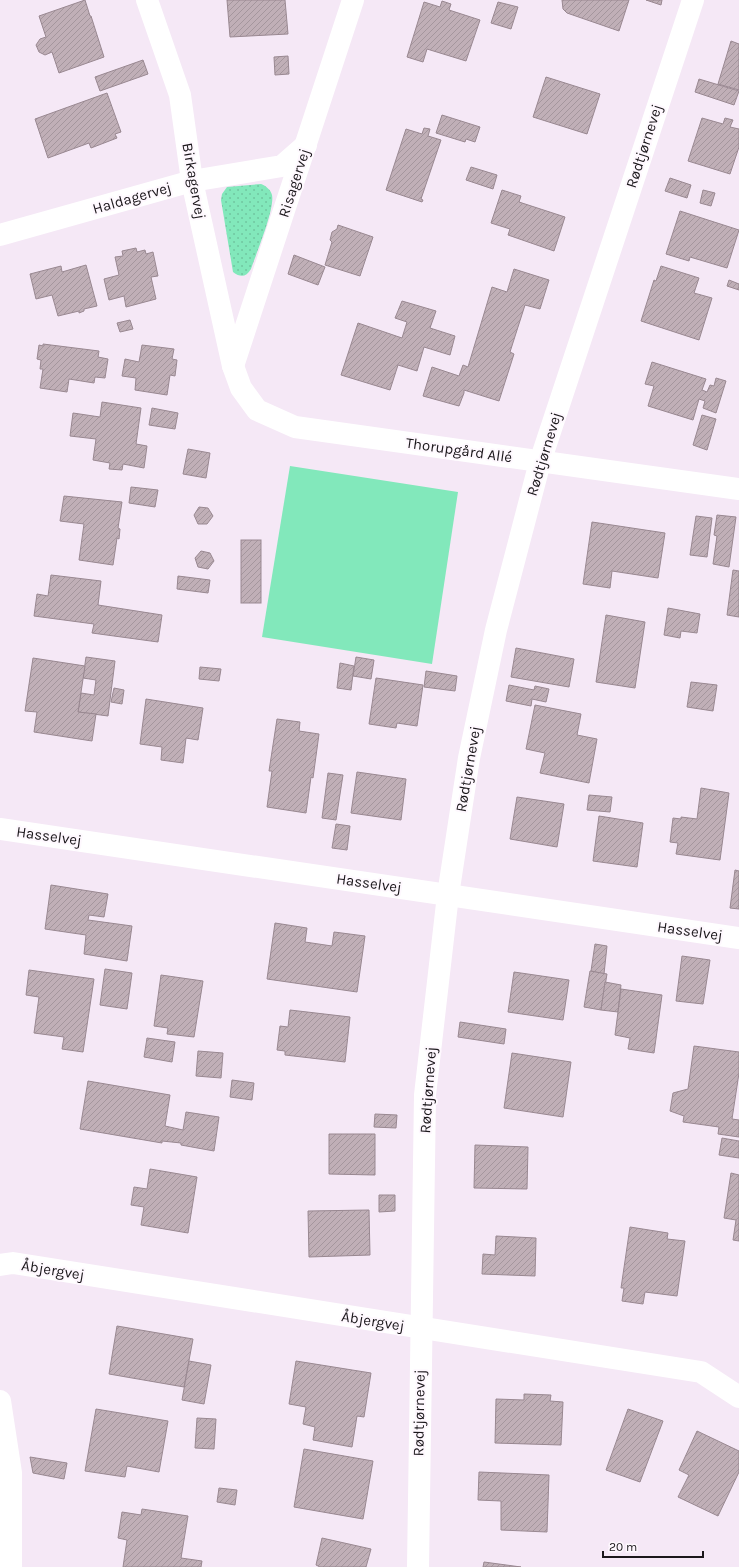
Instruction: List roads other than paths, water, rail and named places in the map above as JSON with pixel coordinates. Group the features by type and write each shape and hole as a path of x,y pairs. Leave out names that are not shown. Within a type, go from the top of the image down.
{"street":[{"name":"Birkagervej","path":"147,0 180,95 192,181 233,366"},
{"name":"Risagervej","path":"233,366 353,0"},
{"name":"Rødtjørnevej","path":"418,1567 420,1329 425,1095 448,895 469,758 493,645 540,462 692,0"},
{"name":"Haldagervej","path":"0,235 192,181 282,166 306,145"},
{"name":"Thorupgård Allé","path":"233,366 241,388 257,410 295,427 739,489"},
{"name":"Hasselvej","path":"0,828 739,938"},
{"name":"Åbjergvej","path":"0,1264 13,1263 420,1329 701,1372 739,1397"},
{"path":"0,1401 11,1473 11,1567"}]}
